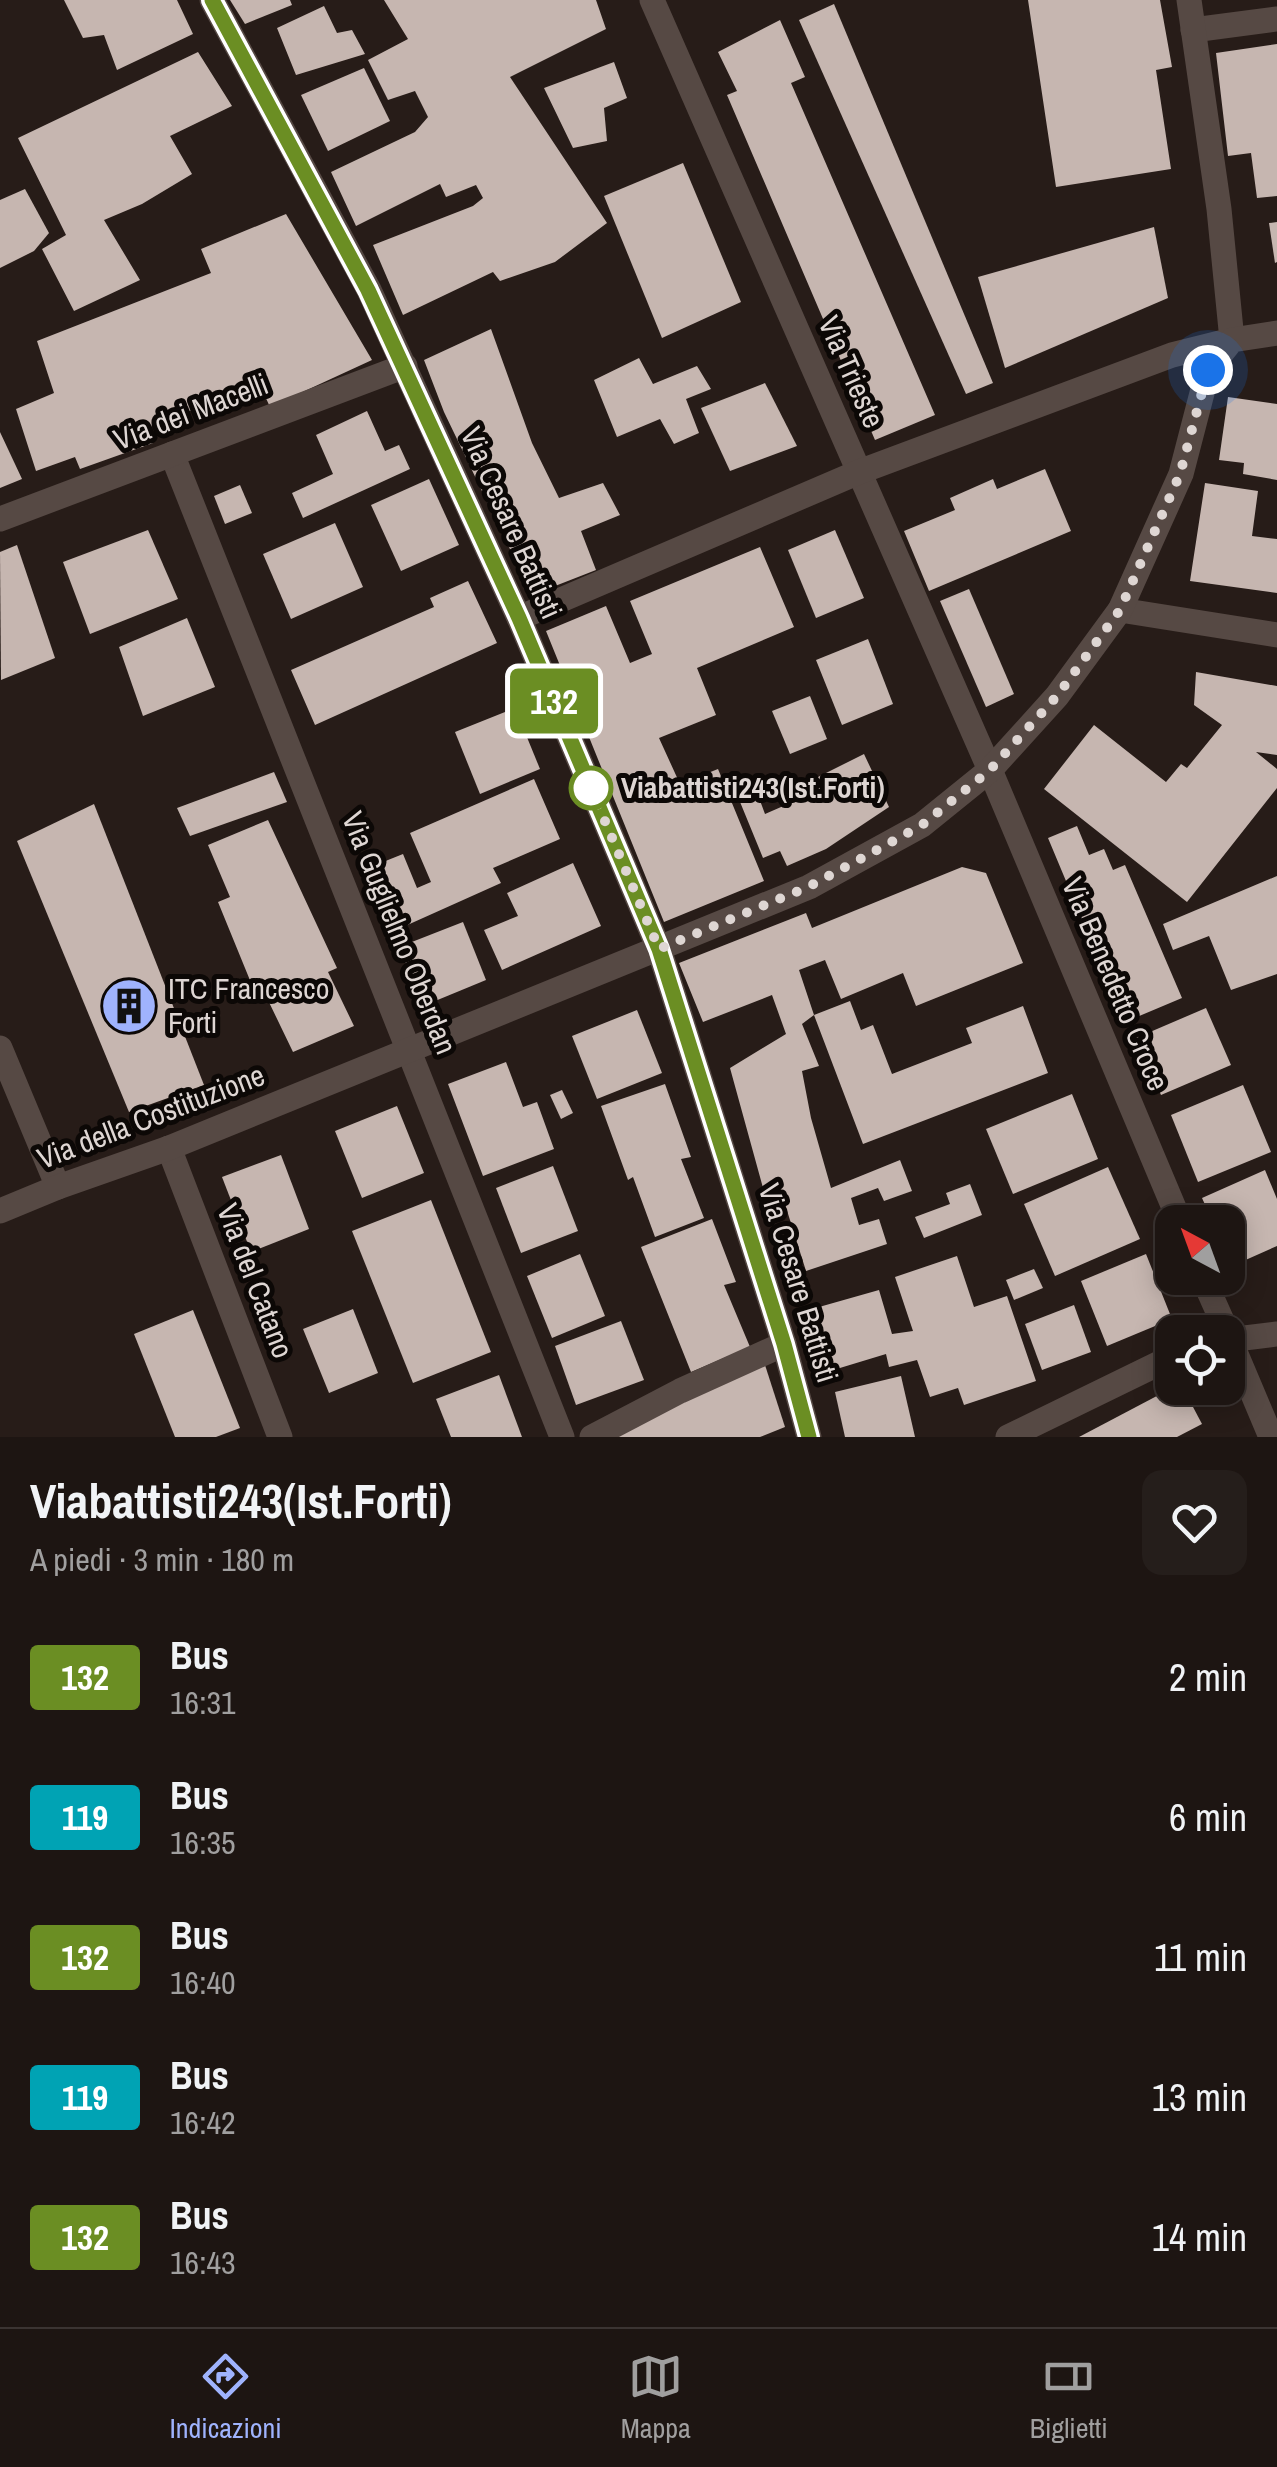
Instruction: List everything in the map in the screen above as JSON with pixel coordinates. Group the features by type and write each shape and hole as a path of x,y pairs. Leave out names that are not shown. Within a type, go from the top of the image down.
{"street":[{"name":"Via Cesare Battisti","path":"212,0 368,290 404,366 519,618 659,949 784,1344 809,1437"},
{"name":"Via Trieste","path":"652,0 990,770"},
{"path":"1189,0 1219,209 1232,340"},
{"path":"1193,30 1277,20"},
{"path":"519,618 859,472 1172,355 1277,333"},
{"name":"Via della Costituzione","path":"0,1211 169,1148 659,949 825,878 922,825 990,770 1057,696 1120,610 1180,474 1208,370 1232,340"},
{"name":"Via dei Macelli","path":"0,519 404,366"},
{"name":"Via Guglielmo Oberdan","path":"172,454 412,1050 562,1437"},
{"path":"1120,610 1277,635"},
{"name":"Via Benedetto Croce","path":"990,770 1173,1205"},
{"path":"0,1048 58,1187"},
{"name":"Via del Catano","path":"169,1148 280,1437"},
{"path":"1245,1336 1277,1334"},
{"path":"592,1437 680,1390 784,1344"},
{"path":"1008,1437 1155,1365"},
{"path":"1245,1377 1271,1437"}],"building":[{"path":"64,0 177,0 193,34 117,70 104,35 83,38"},
{"path":"230,0 290,0 292,5 245,24"},
{"path":"384,0 596,0 606,29 510,77 607,223 555,262 500,281 493,272 403,315 373,245 473,206 483,198 476,185 446,197 440,184 356,226 331,172 415,132 428,117 415,91 388,100 368,60 408,39"},
{"path":"1028,0 1160,0 1172,67 1156,70 1171,169 1056,187"},
{"path":"834,4 993,383 966,394 799,20"},
{"path":"324,6 337,33 352,30 365,54 296,75 277,28"},
{"path":"780,20 805,77 791,83 935,415 875,440 727,95 737,91 718,52"},
{"path":"1277,44 1277,196 1257,198 1251,153 1228,156 1216,53"},
{"path":"198,52 232,106 170,136 192,174 142,204 104,220 140,280 74,311 42,249 66,235 18,138"},
{"path":"614,62 627,98 604,108 607,141 573,148 544,88"},
{"path":"364,68 390,121 328,151 301,95"},
{"path":"683,163 741,302 662,338 604,196"},
{"path":"25,189 49,233 34,251 0,268 0,200"},
{"path":"286,214 372,360 270,407 259,383 148,428 153,443 80,469 75,457 36,471 16,409 54,393 37,341 211,273 201,249"},
{"path":"1277,222 1277,262 1275,263 1269,223"},
{"path":"1154,227 1168,298 1005,368 978,277"},
{"path":"491,329 532,443 559,498 603,483 620,515 581,531 596,570 532,595 444,412 424,360"},
{"path":"639,358 653,384 697,366 711,389 686,399 699,433 674,444 660,419 617,437 594,380"},
{"path":"765,383 797,446 730,471 701,408"},
{"path":"1228,397 1277,404 1277,480 1243,474 1244,463 1219,460"},
{"path":"367,411 385,451 399,445 410,469 303,518 292,493 333,474 316,435"},
{"path":"0,432 22,479 0,488"},
{"path":"1045,469 1071,531 929,591 904,531 955,510 950,498 993,479 997,489"},
{"path":"429,479 459,545 401,571 371,505"},
{"path":"1205,483 1258,491 1252,536 1277,539 1277,593 1190,581"},
{"path":"240,485 252,513 225,524 214,496"},
{"path":"335,523 363,587 291,619 263,554"},
{"path":"148,530 178,599 90,634 63,562"},
{"path":"835,530 864,598 816,618 788,550"},
{"path":"17,545 55,658 1,680 0,552"},
{"path":"760,547 794,627 697,668 716,715 659,738 680,784 718,769 764,881 664,922 546,631 606,606 630,663 652,654 630,601"},
{"path":"468,581 497,643 315,725 291,670 434,607 430,598"},
{"path":"969,589 1014,694 986,707 940,601"},
{"path":"187,618 215,687 143,716 119,647"},
{"path":"868,639 893,704 842,725 816,660"},
{"path":"1196,672 1277,686 1277,755 1256,752 1277,769 1277,788 1187,902 1044,789 1094,725 1166,782 1181,764 1187,768 1222,725 1194,705"},
{"path":"810,696 827,739 790,754 772,711"},
{"path":"515,708 540,769 480,794 455,732"},
{"path":"864,754 889,807 826,849 787,866 780,851 763,858 738,797 756,790 765,814 804,797 800,786"},
{"path":"274,772 287,802 190,836 177,808"},
{"path":"534,779 560,839 493,868 501,883 394,931 368,868 403,854 417,888 431,882 410,833"},
{"name":"ITC Francesco Forti","path":"94,804 204,1085 129,1112 17,841"},
{"path":"268,820 337,968 328,972 354,1026 293,1052 266,996 258,1000 218,902 230,897 208,845"},
{"path":"1077,826 1089,855 1104,849 1113,870 1125,865 1182,998 1125,1022 1048,838"},
{"path":"573,863 601,926 502,970 484,930 518,916 507,893"},
{"path":"962,867 986,873 1023,963 916,1006 903,973 841,999 825,960 799,970 814,1015 802,1024 819,1066 802,1071 831,1188 900,1160 912,1191 884,1201 878,1188 851,1198 859,1225 879,1219 887,1244 806,1271 784,1201 768,1206 730,1068 786,1034 772,995 703,1022 679,963 806,913 812,928"},
{"path":"1277,876 1277,974 1231,990 1209,936 1173,950 1163,924"},
{"path":"463,922 486,980 423,1006 399,947"},
{"path":"850,1001 861,1030 873,1025 892,1074 972,1043 966,1028 1023,1006 1048,1073 863,1144 814,1015"},
{"path":"1206,1008 1231,1065 1161,1095 1136,1038"},
{"path":"637,1010 662,1073 597,1099 572,1036"},
{"path":"506,1062 523,1107 537,1102 554,1149 483,1176 448,1084"},
{"path":"665,1084 691,1157 681,1159 704,1218 655,1237 633,1177 628,1180 601,1106"},
{"path":"1243,1085 1271,1152 1198,1182 1171,1115"},
{"path":"562,1090 573,1113 561,1119 550,1095"},
{"path":"1072,1094 1098,1159 1013,1194 986,1129"},
{"path":"397,1106 424,1173 362,1198 335,1131"},
{"path":"281,1155 309,1229 251,1252 222,1177"},
{"path":"553,1166 578,1231 521,1253 496,1188"},
{"path":"1108,1167 1140,1239 1055,1276 1024,1204"},
{"path":"1265,1170 1277,1199 1277,1246 1245,1260 1245,1205 1205,1205 1202,1198"},
{"path":"970,1184 982,1215 924,1238 915,1217 950,1204 946,1193"},
{"path":"431,1200 491,1352 413,1383 352,1231"},
{"path":"712,1219 736,1282 724,1285 750,1347 691,1372 641,1247"},
{"path":"580,1254 605,1316 552,1338 527,1276"},
{"path":"1146,1254 1155,1276 1155,1295 1162,1295 1170,1315 1155,1315 1155,1326 1107,1346 1081,1281"},
{"path":"957,1256 974,1307 1007,1296 1036,1381 964,1405 958,1388 930,1397 917,1360 889,1367 886,1354 830,1371 812,1309 879,1290 892,1334 913,1331 895,1277"},
{"path":"1034,1269 1043,1288 1014,1300 1006,1280"},
{"path":"1074,1305 1091,1352 1042,1370 1025,1324"},
{"path":"353,1309 378,1373 329,1393 303,1329"},
{"path":"193,1310 240,1428 216,1437 175,1437 134,1334"},
{"path":"621,1321 644,1380 576,1405 555,1346"},
{"path":"765,1365 785,1427 760,1437 617,1437 664,1410"},
{"path":"499,1375 522,1437 451,1437 436,1399"},
{"path":"901,1376 915,1437 845,1437 835,1392"},
{"path":"1155,1397 1155,1405 1192,1405 1202,1424 1177,1437 1079,1437"}],"bus line":[{"name":"132","path":"212,0 368,290 404,366 519,618 659,949 784,1344 809,1437"}],"place":[{"name":"Viabattisti243(Ist.Forti)","path":"591,788"},
{"name":"ITC Francesco Forti","path":"129,1006"}],"route":[{"path":"591,788 659,949 808,887 922,825 990,770 1057,696 1120,610 1180,474 1208,370"}]}
